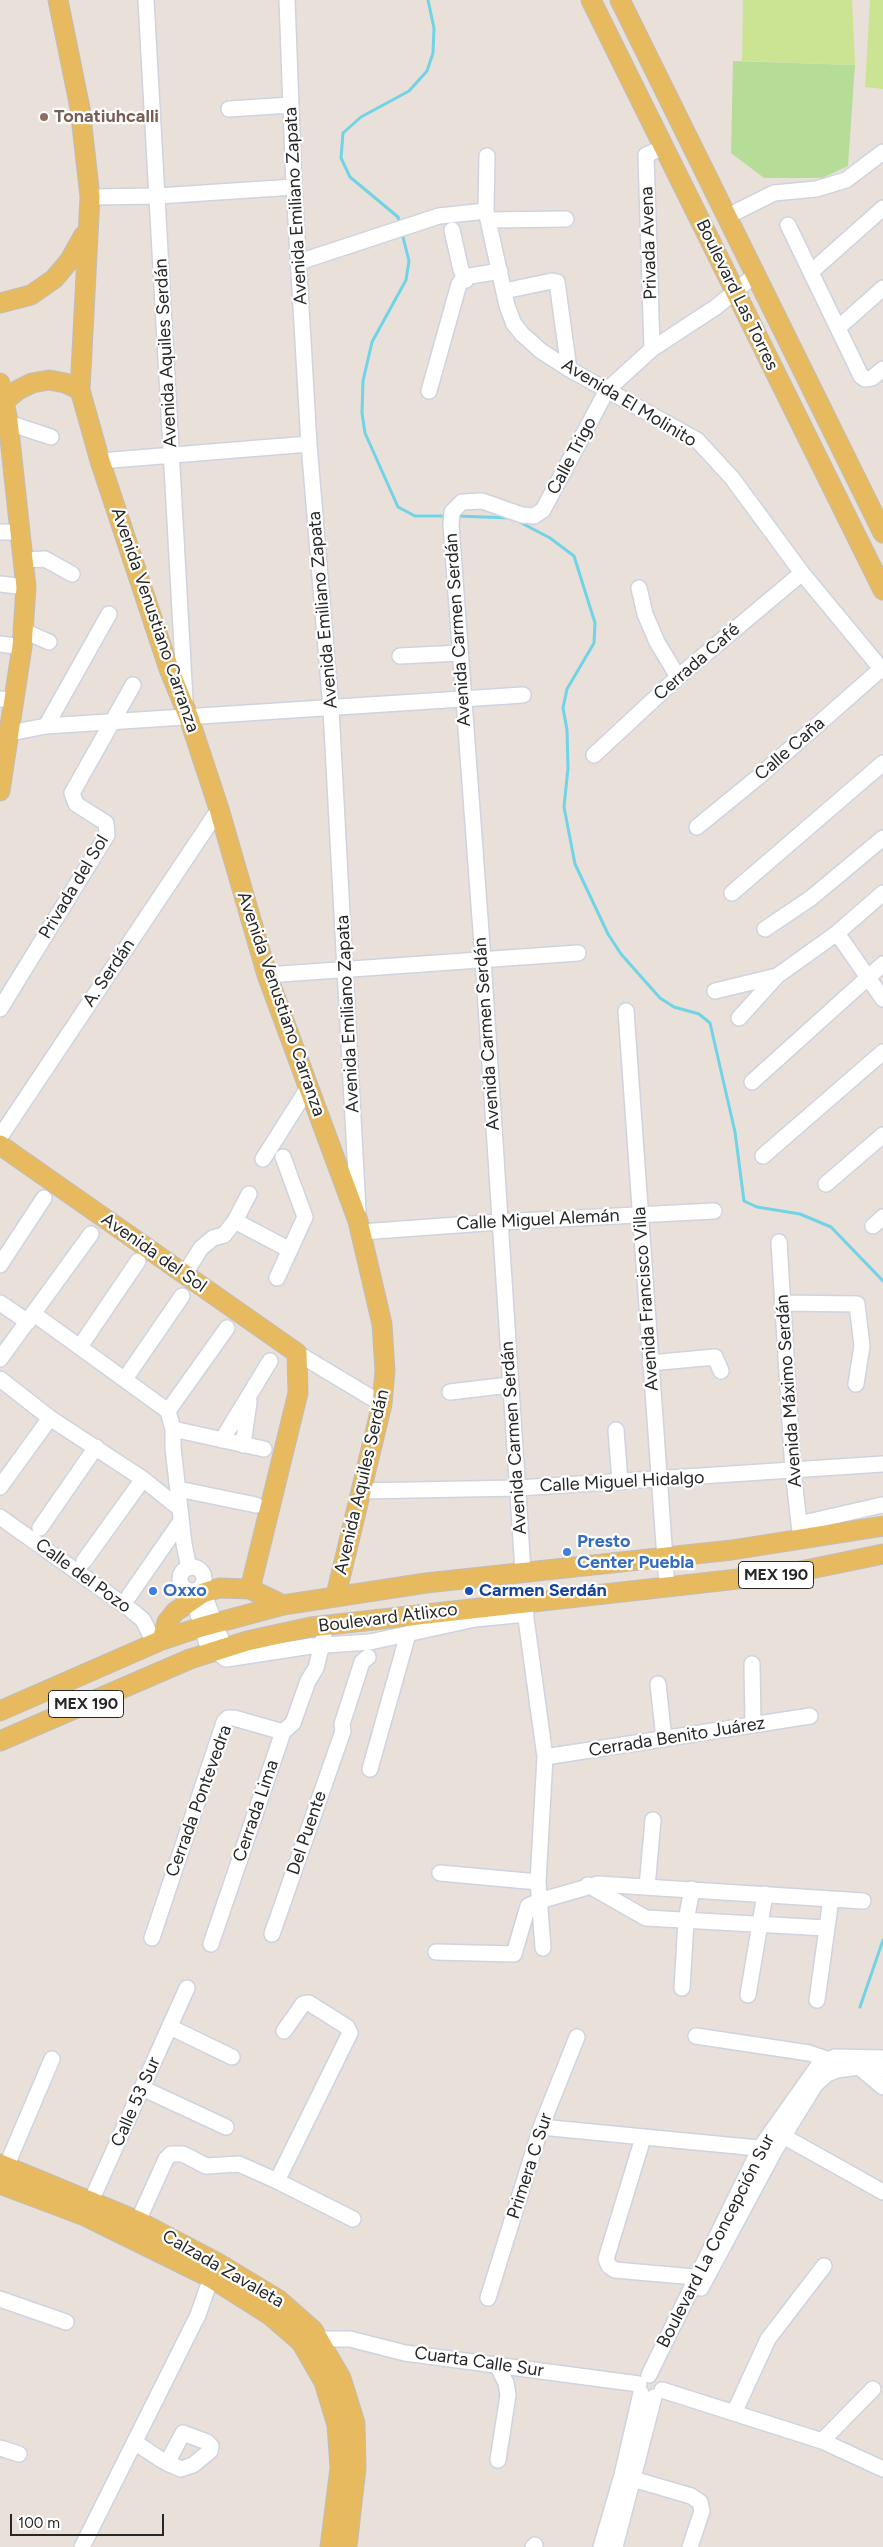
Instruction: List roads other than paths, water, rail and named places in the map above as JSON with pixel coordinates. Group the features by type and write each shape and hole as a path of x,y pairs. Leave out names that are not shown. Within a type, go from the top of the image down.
{"main road":[{"name":"Avenida Venustiano Carranza","path":"58,0 80,108 90,196 86,231 80,390 100,461 169,668 187,712 219,809 267,975 360,1226"},
{"name":"Boulevard Las Torres","path":"591,0 883,590"},
{"name":"Boulevard Las Torres","path":"620,0 883,533"},
{"path":"0,303 31,295 54,279 70,260 86,231"},
{"path":"0,791 7,699 23,639 26,587 20,532 7,476 3,392 18,390 32,383 49,380 65,383 80,390"},
{"name":"Avenida del Sol","path":"3,1140 184,1275 297,1353"},
{"name":"Avenida Aquiles Serdán","path":"336,1595 382,1404 385,1371 383,1331 360,1226"},
{"path":"250,1589 298,1393 297,1353"},
{"name":"Boulevard Atlixco","path":"0,1711 159,1642 208,1625 283,1605 336,1595 523,1571 732,1550 800,1532 883,1526"},
{"name":"Boulevard Atlixco","path":"0,1742 190,1659 247,1641 319,1625 525,1609 667,1587 792,1573 883,1554"},
{"path":"159,1642 168,1622 183,1604 197,1592 219,1588 250,1589 283,1605"},
{"name":"Calzada Zavaleta","path":"2,2172 88,2208 212,2278 271,2316 301,2342 324,2382 337,2425 340,2468 330,2547"},
{"name":"Calzada Zavaleta","path":"88,2208 138,2221 216,2262 279,2300 320,2339 341,2378 355,2423 356,2468 347,2547"}],"street":[{"name":"Avenida Aquiles Serdán","path":"146,0 187,712"},
{"name":"Avenida Emiliano Zapata","path":"287,0 294,187 309,444 331,709 360,1226"},
{"path":"229,109 291,105"},
{"name":"Privada Avena","path":"652,349 646,155 664,147"},
{"path":"726,217 774,193 816,189 846,180 883,152"},
{"name":"Avenida El Molinito","path":"487,156 488,216 510,316 522,334 541,351 569,368 697,440 732,478 802,572 882,670"},
{"path":"90,196 158,196 294,187"},
{"path":"811,272 883,208"},
{"path":"299,262 414,222 463,211 488,216 566,219"},
{"path":"788,225 861,376 865,380 872,378 883,369"},
{"path":"429,391 463,280 452,230"},
{"name":"Calle Trigo","path":"455,513 482,501 522,515 534,516 543,510 607,390 652,349 735,292 755,275"},
{"path":"463,280 481,278 557,282 569,368"},
{"path":"838,328 883,288"},
{"path":"4,420 51,437"},
{"path":"100,461 309,444"},
{"name":"Avenida Carmen Serdán","path":"455,513 460,653 483,959 509,1386 523,1571"},
{"path":"0,532 20,532"},
{"path":"23,560 45,559 72,574"},
{"name":"Cerrada Café","path":"594,755 678,677 802,572"},
{"path":"0,584 26,587"},
{"path":"639,588 645,614 657,642 678,677"},
{"path":"46,726 109,614"},
{"path":"0,644 23,639 49,642"},
{"path":"400,656 460,653"},
{"name":"Calle Caña","path":"697,827 882,670"},
{"path":"111,723 133,686"},
{"path":"4,734 46,726 111,723 187,712 331,709 523,695"},
{"name":"Privada del Sol","path":"0,1009 107,835 106,823 76,804 72,793 111,723"},
{"path":"732,893 883,763"},
{"name":"A. Serdán","path":"3,1140 219,809"},
{"path":"766,929 811,898 883,838"},
{"path":"739,1018 777,976 837,933 883,893"},
{"path":"837,933 883,999"},
{"path":"267,975 578,953"},
{"path":"752,1082 883,964"},
{"path":"715,991 777,976"},
{"name":"Avenida Francisco Villa","path":"626,1011 667,1587"},
{"path":"763,1156 883,1052"},
{"path":"263,1159 308,1088"},
{"path":"826,1184 883,1135"},
{"path":"277,1278 305,1217 283,1157"},
{"path":"184,1275 201,1248 213,1238 224,1235 235,1221 249,1194"},
{"path":"0,1265 44,1198"},
{"name":"Calle Miguel Alemán","path":"360,1226 499,1222 714,1211"},
{"path":"235,1221 290,1250"},
{"path":"0,1359 91,1234"},
{"name":"Avenida Máximo Serdán","path":"779,1242 793,1471 800,1532"},
{"path":"81,1346 138,1261"},
{"path":"125,1379 182,1296"},
{"path":"0,1303 81,1346 168,1410 173,1429 173,1448 180,1514 190,1568 197,1568 202,1573 204,1580 197,1592 208,1625 221,1639 217,1650 221,1656 226,1659 316,1646 369,1649 408,1634 503,1611"},
{"path":"782,1303 857,1304 862,1346 856,1384"},
{"path":"168,1410 227,1328"},
{"name":"Avenida del Sol","path":"297,1353 382,1404"},
{"path":"650,1363 714,1357 721,1371"},
{"path":"222,1440 270,1361"},
{"path":"1,1385 143,1479 180,1514"},
{"path":"450,1392 509,1386"},
{"path":"243,1445 250,1396"},
{"path":"0,1487 50,1418"},
{"path":"173,1429 264,1449"},
{"path":"616,1430 620,1482"},
{"path":"40,1528 96,1447"},
{"name":"Calle Miguel Hidalgo","path":"361,1491 518,1488 883,1464"},
{"path":"84,1561 143,1479"},
{"path":"178,1489 256,1504"},
{"path":"800,1532 882,1505"},
{"path":"129,1596 180,1514"},
{"name":"Calle del Pozo","path":"0,1517 131,1610 142,1620 159,1642"},
{"path":"525,1609 545,1757 538,1882 542,1948"},
{"name":"Cerrada Lima","path":"210,1944 283,1732 293,1723 308,1681 316,1668 316,1646 319,1625"},
{"path":"370,1769 408,1634"},
{"name":"Del Puente","path":"272,1934 343,1732 348,1726 369,1664 369,1649"},
{"path":"752,1664 752,1725"},
{"path":"658,1684 664,1739"},
{"name":"Cerrada Benito Juárez","path":"545,1757 810,1716"},
{"name":"Cerrada Pontevedra","path":"152,1938 224,1722 228,1718 234,1718 283,1732"},
{"path":"647,1886 653,1820"},
{"path":"440,1873 538,1882"},
{"path":"588,1885 646,1918 826,1928"},
{"path":"436,1952 514,1954 526,1909 539,1901 588,1885 647,1886 863,1901"},
{"path":"682,1988 686,1920 692,1889"},
{"path":"748,1995 765,1894"},
{"path":"817,2000 831,1899"},
{"name":"Calle 53 Sur","path":"88,2208 187,1988"},
{"path":"277,2181 350,2033 347,2027 309,2003 303,2004 284,2031"},
{"path":"170,2027 232,2057"},
{"name":"Primera C Sur","path":"488,2298 541,2128 576,2036"},
{"path":"696,2036 809,2053 830,2065 883,2070"},
{"path":"830,2065 835,2057 883,2058"},
{"path":"2,2172 52,2059"},
{"name":"Boulevard La Concepción Sur","path":"768,2149 783,2136 830,2065"},
{"name":"Boulevard La Concepción Sur","path":"615,2547 628,2477 651,2386 696,2284 768,2149 818,2066 830,2065"},
{"path":"859,2067 883,2087"},
{"path":"142,2088 226,2126"},
{"path":"541,2128 768,2149"},
{"path":"783,2136 883,2192"},
{"path":"643,2138 606,2259 608,2266 615,2270 696,2284"},
{"path":"138,2221 170,2154 183,2154 206,2166 239,2164 352,2219"},
{"path":"734,2414 768,2339 824,2266"},
{"path":"82,2547 136,2443 198,2316 212,2278"},
{"path":"0,2299 66,2322"},
{"name":"Cuarta Calle Sur","path":"320,2339 350,2339 405,2352 651,2386 822,2441 883,2469"},
{"path":"498,2365 506,2383 508,2395 498,2460"},
{"path":"822,2441 872,2389"},
{"path":"136,2443 167,2463"},
{"path":"0,2448 19,2454"},
{"path":"628,2477 691,2496 700,2502 702,2511 690,2547"},
{"name":"Boulevard La Concepción Sur","path":"601,2547 628,2477"}],"waterway":[{"path":"400,224 398,217 350,177 341,158 343,133 361,117 409,91 427,71 433,53 434,28 428,0"},
{"path":"402,233 409,261 406,280 372,342 363,381 362,413 365,433 398,507 415,516 447,516"},
{"path":"456,516 512,518 550,538 574,556 595,623 594,643 567,689 563,708 567,730 568,768 564,807 575,864 608,934 621,954 660,998 674,1007 699,1014 710,1023 735,1132 744,1201 757,1207 800,1214 831,1227 883,1281"},
{"path":"860,2007 883,1940"}],"place":[{"name":"Tonatiuhcalli","path":"44,117"},
{"name":"Presto Center Puebla","path":"567,1552"},
{"name":"Oxxo","path":"153,1591"},
{"name":"Carmen Serdán","path":"469,1591"}]}
